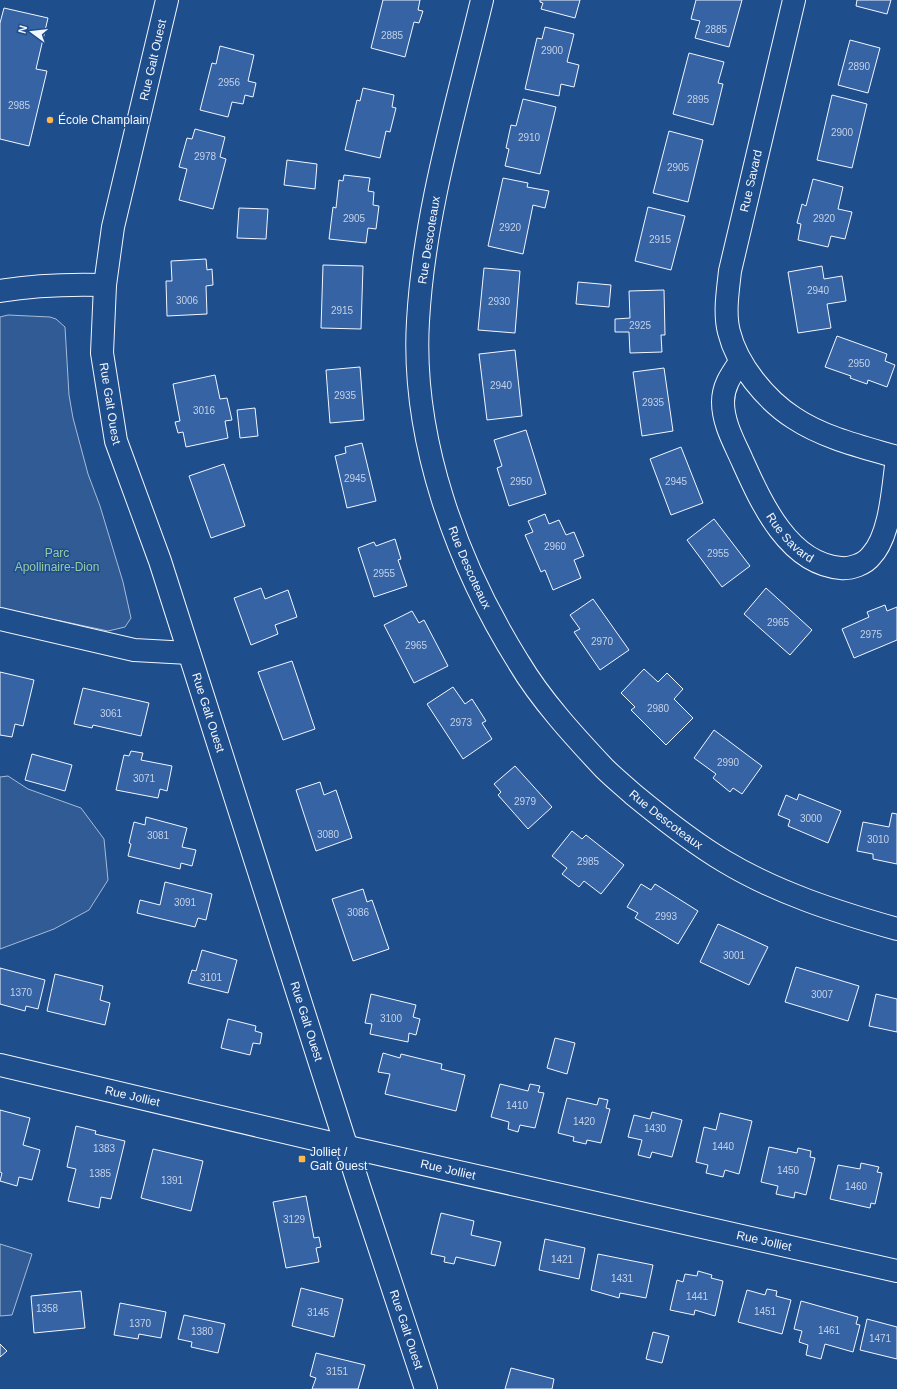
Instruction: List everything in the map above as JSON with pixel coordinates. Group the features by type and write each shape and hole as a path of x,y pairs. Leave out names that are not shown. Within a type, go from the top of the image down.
{"street":[{"name":"Rue Galt Ouest","path":"167,0 113,227 105,285 102,353 116,441 160,561 360,1188 426,1389"},
{"name":"Rue Descoteaux","path":"482,0 435,198 424,254 418,323 420,394 431,458 445,506 460,547 490,612 520,665 562,721 606,770 660,816 724,861 793,896 897,929"},
{"name":"Rue Savard","path":"740,362 725,384 723,403 728,429 759,497 776,525 793,544 812,559 830,567 850,569 871,557 880,542 886,521 897,457 852,444 794,418 770,397 740,362 728,332 727,307 730,271 794,0"},
{"path":"0,291 67,284 105,285"},
{"path":"0,618 134,650 189,653"},
{"name":"Rue Jolliet","path":"0,1065 348,1147 897,1271"}],"shaded area":[{"name":"Parc Apollinaire-Dion","path":"8,315 50,317 56,319 65,327 69,395 73,418 88,474 100,506 123,582 131,618 125,627 108,631 0,608 0,317"},
{"path":"8,776 28,789 81,808 104,839 108,880 89,910 54,929 0,949 0,777"},
{"path":"0,1244 32,1254 12,1315 0,1316"}],"building":[{"path":"383,0 420,0 418,10 423,11 419,23 414,22 405,57 371,48"},
{"path":"540,0 580,0 575,18 541,9 543,3 540,2"},
{"path":"696,0 742,0 729,47 695,38 700,21 691,19"},
{"path":"857,0 891,0 887,14 856,6"},
{"path":"4,8 48,18 36,69 47,71 29,146 0,139 0,23"},
{"path":"545,27 574,34 567,62 579,65 574,87 561,84 559,96 525,89 537,38 542,39"},
{"path":"850,40 880,48 868,93 838,85"},
{"path":"220,46 254,55 248,81 256,83 253,97 245,95 243,104 232,102 228,117 200,110 212,63 216,64"},
{"path":"689,53 724,62 718,83 723,84 713,125 673,114"},
{"path":"363,88 394,95 392,107 396,108 390,132 386,131 380,158 345,150 357,100 360,101"},
{"path":"832,95 867,104 852,168 817,160"},
{"path":"523,99 556,107 540,174 505,166 509,149 506,148 511,125 516,126"},
{"path":"195,129 225,137 220,157 226,159 213,209 179,200 187,169 179,167 187,138 192,139"},
{"path":"669,131 703,140 688,202 653,193"},
{"path":"287,160 317,164 315,189 284,185"},
{"path":"344,175 370,178 368,191 374,192 373,205 379,206 376,229 368,228 366,243 329,239 333,207 336,208 339,180 343,181"},
{"path":"503,178 528,183 527,187 549,191 545,208 533,205 523,254 488,246"},
{"path":"813,179 843,187 838,209 852,212 845,239 831,236 828,247 798,240 801,224 797,223 802,204 806,206"},
{"path":"648,207 685,216 671,270 635,261"},
{"path":"239,208 268,209 266,239 237,238"},
{"path":"206,259 207,270 212,269 213,285 206,286 207,314 167,316 166,281 172,281 171,261"},
{"path":"323,265 363,266 361,329 321,328"},
{"path":"822,266 824,279 842,276 846,301 827,304 831,328 798,333 788,272"},
{"path":"484,268 520,271 515,333 478,330"},
{"path":"578,282 611,285 609,307 576,304"},
{"path":"664,290 665,335 661,335 662,352 630,353 629,332 615,332 615,319 630,318 629,291"},
{"path":"837,336 887,354 885,361 895,365 887,387 868,380 867,384 850,378 851,376 825,367"},
{"path":"515,350 522,416 487,420 479,354"},
{"path":"360,367 364,420 330,423 326,370"},
{"path":"664,368 673,431 642,436 633,372"},
{"path":"215,375 220,399 227,398 232,420 225,421 228,438 186,447 183,432 178,433 175,422 180,421 173,384"},
{"path":"255,408 258,436 240,438 237,410"},
{"path":"526,430 546,494 509,506 497,468 502,466 494,440"},
{"path":"362,443 376,501 347,508 335,456 346,453 345,447"},
{"path":"681,447 703,503 671,515 650,459"},
{"path":"224,464 245,526 211,538 189,476"},
{"path":"545,514 549,524 559,520 566,535 574,532 584,556 574,560 581,578 553,590 545,570 541,572 525,535 533,532 528,521"},
{"path":"714,519 750,566 722,587 687,540"},
{"path":"395,539 401,559 398,560 407,586 374,597 358,548 374,542 376,546"},
{"path":"261,588 265,599 288,590 297,617 275,625 278,634 251,645 234,598"},
{"path":"766,588 812,630 790,655 744,614"},
{"path":"593,599 629,650 600,670 574,632 580,629 570,615"},
{"path":"885,605 887,611 897,607 897,640 854,658 842,629 869,617 867,612"},
{"path":"412,611 419,623 424,620 448,666 414,683 384,625"},
{"path":"292,661 315,729 283,740 258,672"},
{"path":"644,669 658,682 667,673 683,689 674,699 693,718 666,745 631,710 635,707 621,693"},
{"path":"0,672 34,680 23,726 15,724 12,737 0,735"},
{"path":"453,687 465,704 472,699 486,721 482,723 492,739 463,759 427,704"},
{"path":"83,688 149,703 141,736 93,725 92,728 74,724"},
{"path":"714,730 762,766 742,794 733,788 730,792 713,778 716,774 694,758"},
{"path":"131,751 143,753 141,760 172,766 167,791 160,789 158,798 116,790 124,755 129,756"},
{"path":"32,754 72,765 65,791 25,780"},
{"path":"515,766 552,807 528,829 498,795 501,792 494,784"},
{"path":"320,782 324,795 336,790 352,838 316,851 296,790"},
{"path":"799,794 841,811 828,843 788,826 790,820 778,815 786,795 797,800"},
{"path":"892,813 897,814 897,864 873,859 873,854 857,851 863,822 889,827"},
{"path":"146,817 187,828 182,847 196,850 192,866 181,863 180,869 128,856 131,844 129,843 134,822 145,825"},
{"path":"572,831 582,839 586,835 624,865 601,894 584,881 579,887 562,874 567,868 552,856"},
{"path":"165,882 212,894 206,920 198,918 195,927 137,913 140,900 160,905"},
{"path":"641,884 651,890 655,884 698,911 678,944 635,918 638,913 627,907"},
{"path":"363,889 367,902 372,900 389,949 353,961 332,899"},
{"path":"718,924 768,947 749,985 700,962"},
{"path":"202,950 237,960 228,993 188,983 192,970 196,971"},
{"path":"796,967 859,986 848,1021 785,1002"},
{"path":"0,968 45,980 38,1009 26,1006 25,1011 0,1004"},
{"path":"55,974 103,986 100,1000 110,1003 105,1025 47,1011"},
{"path":"371,994 416,1005 413,1017 420,1019 416,1035 409,1033 408,1042 370,1034 372,1024 365,1023"},
{"path":"876,994 897,999 897,1032 869,1026"},
{"path":"228,1019 256,1026 255,1031 262,1033 260,1044 253,1043 250,1055 221,1048"},
{"path":"555,1038 575,1043 567,1074 547,1068"},
{"path":"383,1053 400,1058 401,1054 442,1064 441,1069 465,1075 456,1111 385,1094 390,1074 378,1072"},
{"path":"500,1084 528,1091 530,1084 540,1086 538,1092 544,1093 535,1128 520,1125 518,1132 508,1129 509,1122 491,1117"},
{"path":"567,1098 597,1105 599,1098 608,1100 606,1108 610,1109 601,1143 587,1140 586,1144 573,1141 574,1137 558,1133"},
{"path":"0,1110 30,1118 23,1145 40,1150 32,1180 19,1177 17,1186 0,1181 2,1173 0,1172"},
{"path":"652,1112 682,1120 672,1157 652,1152 650,1158 638,1155 642,1140 628,1137 634,1115 650,1119"},
{"path":"720,1113 752,1121 739,1174 725,1170 723,1177 706,1173 708,1165 696,1162 704,1127 716,1130"},
{"path":"76,1126 96,1131 95,1134 125,1141 111,1199 101,1197 99,1208 68,1201 76,1169 67,1167"},
{"path":"769,1147 797,1153 798,1148 811,1151 810,1157 815,1158 806,1195 795,1192 794,1198 776,1194 778,1186 761,1182"},
{"path":"153,1149 203,1161 191,1211 141,1198"},
{"path":"861,1163 879,1167 877,1172 882,1173 875,1204 871,1203 870,1208 830,1199 838,1165 860,1169"},
{"path":"306,1196 314,1238 319,1237 321,1247 316,1248 319,1262 286,1268 273,1202"},
{"path":"441,1213 474,1221 471,1235 501,1242 495,1266 456,1257 454,1264 444,1262 445,1257 431,1254"},
{"path":"545,1239 585,1248 579,1279 539,1270"},
{"path":"598,1254 653,1265 646,1298 620,1293 619,1298 591,1290"},
{"path":"698,1271 712,1275 711,1278 723,1281 715,1316 695,1310 694,1315 670,1310 677,1280 683,1282 685,1274 697,1276"},
{"path":"301,1288 343,1299 334,1337 292,1326"},
{"path":"767,1289 777,1291 776,1296 791,1300 782,1334 738,1322 747,1290 765,1295"},
{"path":"81,1291 85,1328 34,1333 31,1296"},
{"path":"801,1301 858,1317 856,1324 860,1325 853,1352 825,1344 821,1359 806,1355 808,1345 799,1342 802,1331 794,1329"},
{"path":"120,1303 166,1312 161,1338 139,1334 138,1339 114,1335"},
{"path":"184,1315 225,1324 218,1353 191,1347 192,1342 178,1339"},
{"path":"867,1319 897,1327 897,1359 860,1350"},
{"path":"653,1332 669,1336 662,1363 646,1359"},
{"path":"0,1344 7,1351 0,1357"},
{"path":"316,1353 365,1365 358,1389 312,1389 316,1378 310,1376"},
{"path":"511,1368 554,1379 552,1389 505,1389"}],"place":[{"name":"École Champlain","path":"50,120"},
{"name":"Jolliet / Galt Ouest","path":"302,1159"}]}
